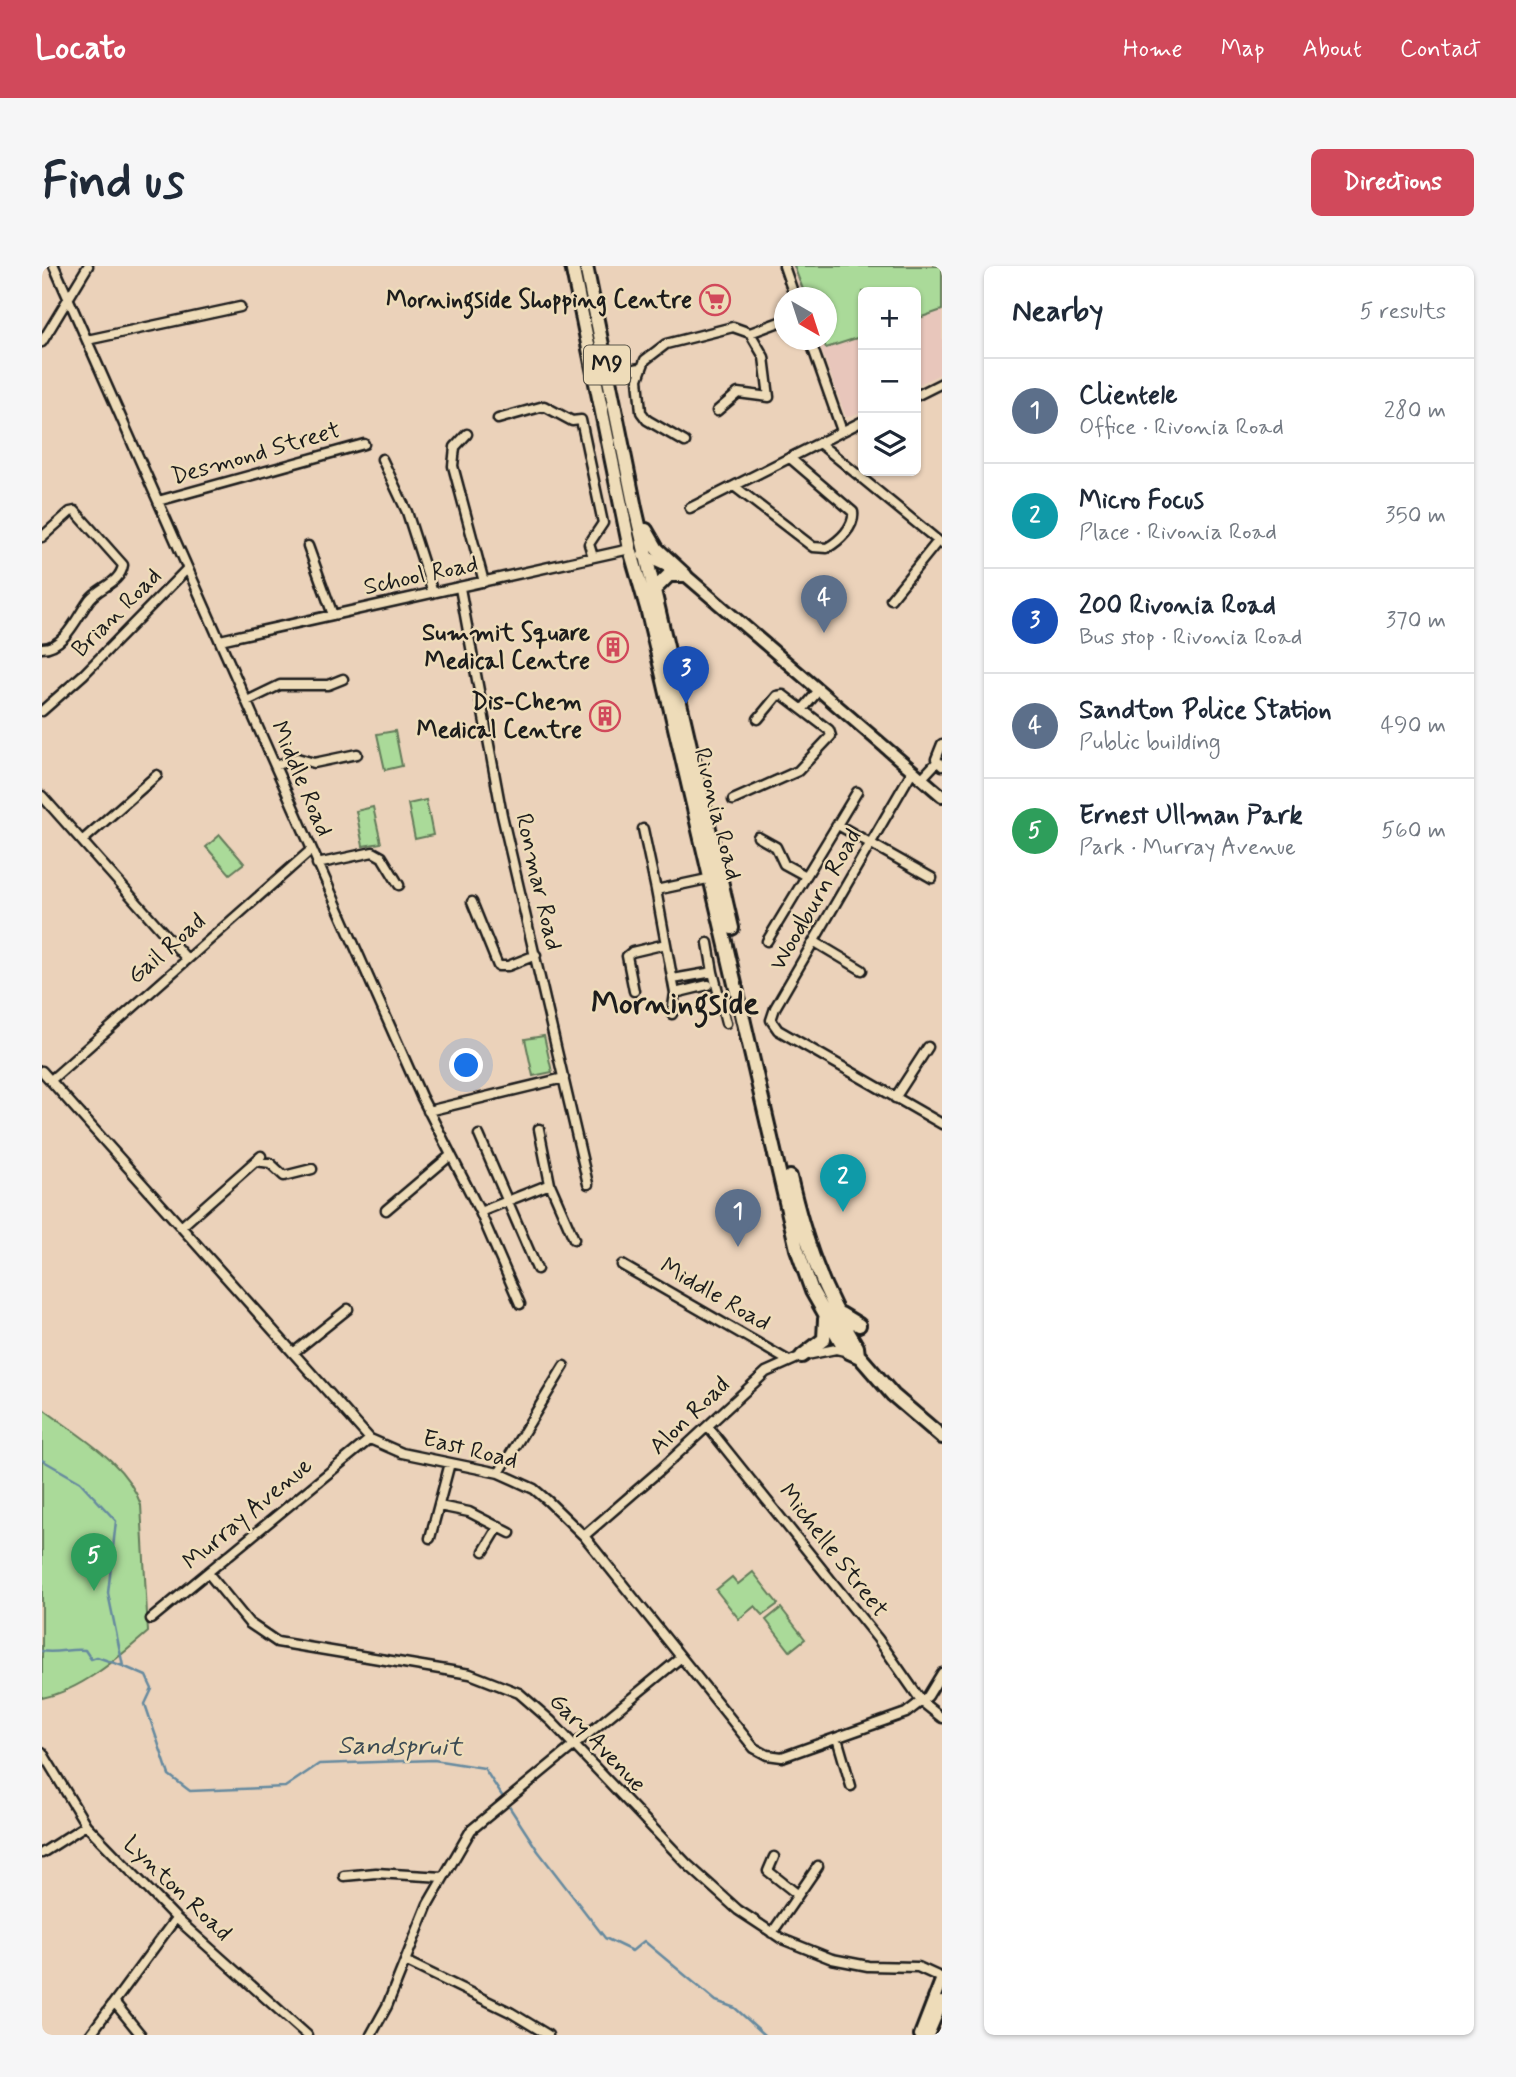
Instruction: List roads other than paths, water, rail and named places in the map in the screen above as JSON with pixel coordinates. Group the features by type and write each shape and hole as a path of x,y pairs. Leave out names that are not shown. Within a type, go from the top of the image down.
{"main road":[{"name":"Rivonia Road","path":"572,266 630,549 806,1245 829,1310 849,1347 893,1395 942,1437"},
{"name":"Rivonia Road","path":"586,266 635,508 684,719 715,877"},
{"path":"635,508 653,544 685,575 942,796"},
{"path":"630,549 685,575"},
{"path":"654,590 669,575 685,575"},
{"path":"676,735 682,729 684,719"},
{"path":"802,1356 824,1339 829,1310 859,1325"},
{"path":"920,2035 942,1978"},
{"path":"928,2035 942,2002"}],"street":[{"name":"Middle Road","path":"54,266 317,864 428,1111 480,1212 520,1304"},
{"path":"42,342 88,266"},
{"path":"784,266 791,287"},
{"path":"87,340 240,307"},
{"path":"685,442 647,420 641,412 638,392 640,368 649,354 666,344 733,327 750,333 774,324"},
{"path":"716,411 738,393 769,397 764,358 750,333"},
{"path":"814,350 842,431"},
{"path":"609,374 640,368"},
{"path":"921,394 939,385 942,395"},
{"path":"498,419 544,406 572,421 581,420 603,523 589,544 593,557"},
{"path":"690,508 858,423"},
{"path":"467,435 455,447 453,466 484,582"},
{"path":"819,443 940,543 891,599"},
{"name":"Desmond Street","path":"158,501 364,444"},
{"path":"734,486 813,547 827,548 849,528 854,519 853,512 790,458"},
{"path":"383,459 407,512 433,593"},
{"path":"42,537 69,512 75,511 123,565 120,574 91,598 61,639 50,648 42,648"},
{"path":"308,546 333,615"},
{"name":"School Road","path":"220,640 630,549"},
{"name":"Brian Road","path":"42,711 84,674 187,569"},
{"name":"Ronmar Road","path":"460,588 500,802 587,1184"},
{"path":"247,701 280,685 328,685 343,678"},
{"path":"803,709 819,690"},
{"path":"733,800 798,771 830,739 830,732 803,709 780,695 758,719"},
{"path":"940,764 936,755 942,744"},
{"path":"275,766 297,758 314,763 357,754"},
{"name":"Woodburn Road","path":"940,764 918,774 872,844 775,1008 772,1023 778,1030 942,1122"},
{"path":"82,841 158,775"},
{"path":"767,942 857,792"},
{"path":"42,796 186,958"},
{"path":"838,825 932,877"},
{"path":"643,829 673,979 673,1014"},
{"path":"758,836 776,847 784,864 806,876"},
{"name":"Gail Road","path":"51,1080 311,850"},
{"path":"317,864 373,852 382,857 399,885"},
{"path":"656,890 715,877"},
{"path":"472,902 498,966 508,966 536,955"},
{"path":"815,942 862,970"},
{"path":"708,943 726,1023"},
{"path":"634,991 626,956 632,952 666,944"},
{"path":"673,979 713,972"},
{"path":"675,993 708,985"},
{"path":"895,1098 928,1047"},
{"name":"East Road","path":"42,1071 370,1439 402,1453 499,1473 534,1489 584,1536 679,1659 760,1752 782,1757 905,1713 922,1702"},
{"path":"428,1111 564,1078"},
{"path":"539,1129 550,1184 574,1239"},
{"path":"479,1135 537,1269"},
{"path":"386,1210 451,1156"},
{"path":"181,1227 258,1159 270,1163 284,1176 312,1169"},
{"path":"480,1212 550,1184"},
{"name":"Middle Road","path":"622,1265 734,1326 787,1360"},
{"path":"293,1353 348,1309"},
{"name":"Alon Road","path":"584,1536 708,1427 759,1377 787,1360 849,1347"},
{"path":"499,1473 564,1366"},
{"name":"Michelle Street","path":"708,1427 869,1628 922,1702 942,1718"},
{"name":"Murray Avenue","path":"151,1619 370,1439"},
{"path":"430,1538 450,1463"},
{"path":"439,1506 469,1512 510,1533"},
{"path":"484,1551 499,1526"},
{"name":"Gary Avenue","path":"208,1573 243,1617 271,1639 288,1646 470,1674 519,1693 687,1864 738,1910 772,1933 847,1963 918,1967 942,1978"},
{"path":"371,2035 405,1961 422,1916 471,1830 679,1659"},
{"path":"922,1702 942,1673"},
{"path":"837,1738 851,1786"},
{"name":"Lynton Road","path":"42,1752 86,1825 176,1918 307,2035"},
{"path":"42,1853 86,1825"},
{"path":"774,1857 768,1871 797,1894"},
{"path":"772,1933 818,1866"},
{"path":"344,1876 376,1873 443,1877"},
{"path":"90,2035 176,1918"},
{"path":"405,1961 510,2012 548,2035"},
{"path":"116,2003 141,2035"}],"waterway":[{"name":"Sandspruit","path":"42,1460 80,1482 116,1521 108,1593 123,1666 146,1676 152,1689 145,1704 169,1775 190,1791 285,1787 319,1764 434,1760 484,1768 538,1851 605,1938 632,1951 644,1941 716,2001 735,2008 765,2035"},
{"path":"42,1651 85,1650 91,1659 97,1657 123,1666"}],"place":[{"name":"Morningside Shopping Centre","path":"715,300"},
{"name":"Sandton Police Station","path":"824,633"},
{"name":"Summit Square Medical Centre","path":"613,647"},
{"name":"200 Rivonia Road","path":"686,704"},
{"name":"Dis-Chem Medical Centre","path":"605,716"},
{"name":"Micro Focus","path":"843,1212"},
{"name":"Clientele","path":"738,1247"},
{"name":"Ernest Ullman Park","path":"94,1591"}],"district":[{"name":"Morningside","path":"675,1004"}]}
